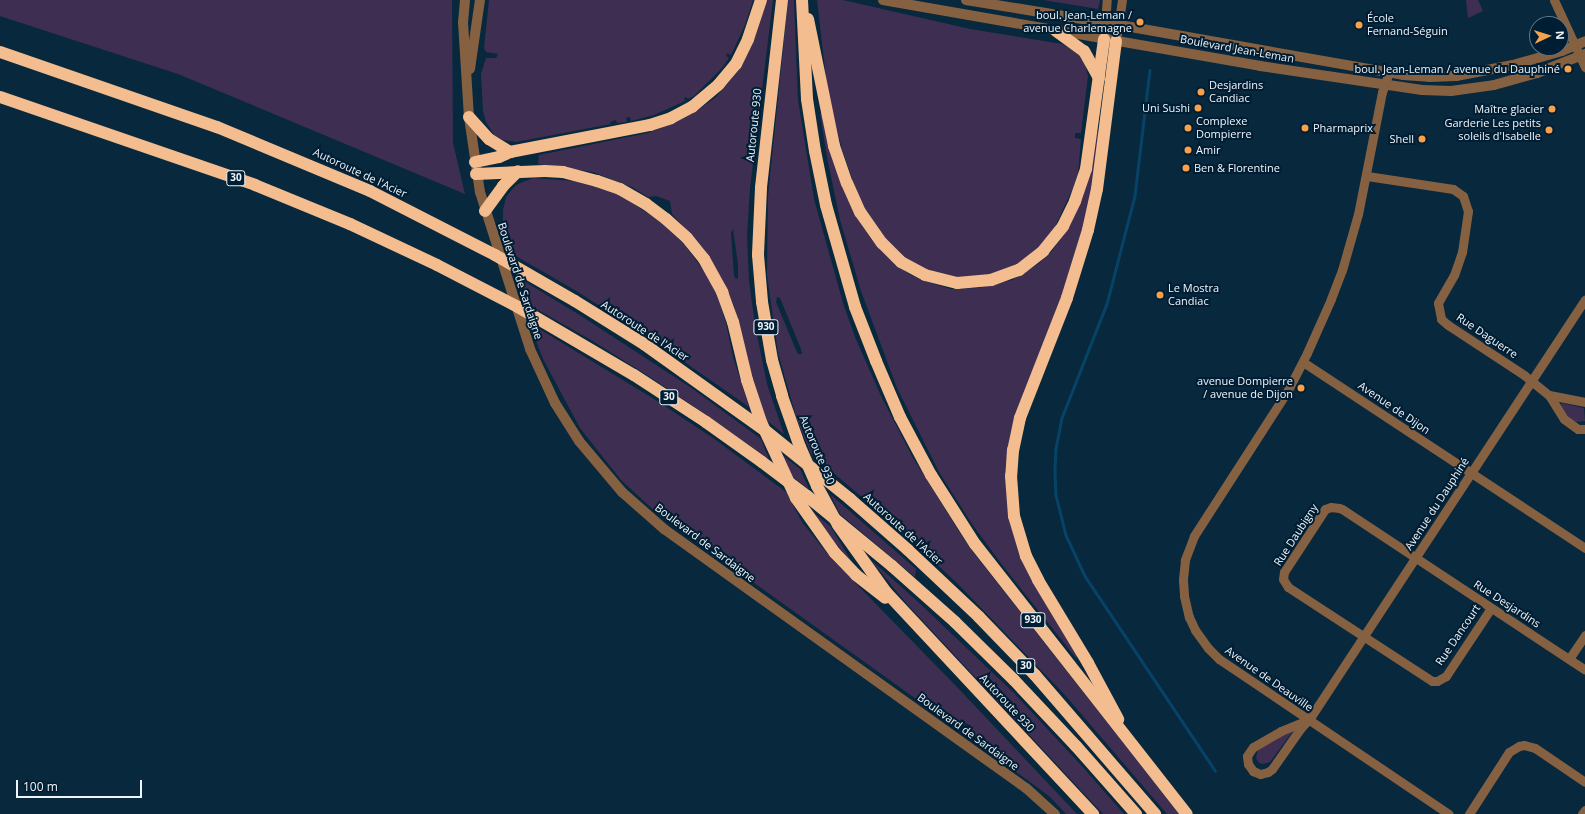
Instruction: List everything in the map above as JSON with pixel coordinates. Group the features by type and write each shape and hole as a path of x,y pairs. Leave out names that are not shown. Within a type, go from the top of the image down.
{"highway":[{"path":"476,168 510,152 642,127 664,120 692,107 719,84 736,64 746,43 761,0"},
{"name":"Autoroute 930","path":"782,0 762,174 759,224 760,278 769,347 779,388 789,419 805,460 824,500 838,525 864,563 908,617 1094,814"},
{"path":"803,0 833,141 853,198 872,232 891,253 918,272 939,280 967,283 996,279 1025,267 1052,242 1069,214 1084,176 1104,39"},
{"name":"930","path":"803,0 808,99 824,199 838,252 855,306 890,394 925,466 972,539 1135,750 1187,814"},
{"path":"1056,31 1084,51 1099,78"},
{"path":"1116,41 1098,189 1088,230 1065,303 1020,418 1013,450 1011,486 1016,525 1032,569 1088,663 1135,750"},
{"name":"Autoroute de l'Acier","path":"0,52 243,137 370,191 481,246 628,334 735,408 807,463 885,529 946,585 1022,661 1064,706 1155,814"},
{"name":"30","path":"0,97 276,193 388,241 539,318 652,387 762,462 836,519 912,584 964,631 1040,706 1136,814"},
{"path":"469,118 489,139 510,152"},
{"path":"476,168 563,172 609,185 654,209 687,238 706,263 722,292 733,322 747,380 761,422 796,498 820,534 850,569 908,617"},
{"path":"485,211 503,186 518,171"}],"street":[{"name":"Boulevard de Sardaigne","path":"465,0 463,22 469,118 476,168 485,211 522,328 541,376 559,410 576,437 622,492 673,536 1026,788 1054,814"},
{"name":"Boulevard de Sardaigne","path":"467,87 480,0"},
{"name":"Boulevard Jean-Leman","path":"883,0 1116,41 1385,85 1435,91 1476,88 1537,73 1583,55"},
{"name":"Boulevard Jean-Leman","path":"966,0 1389,72 1429,77 1456,76 1521,63 1581,43"},
{"path":"1104,39 1104,23 1107,0"},
{"path":"1116,41 1122,0"},
{"path":"1554,0 1581,43 1585,67"},
{"name":"Avenue de Deauville","path":"1389,72 1354,230 1342,270 1323,319 1303,362 1268,422 1198,529 1188,548 1183,580 1184,596 1189,617 1198,635 1208,648 1226,664 1449,814"},
{"name":"Rue Daguerre","path":"1367,176 1453,189 1463,196 1468,211 1462,252 1454,275 1440,299 1438,307 1440,315 1448,325 1524,375 1549,395"},
{"name":"Avenue du Dauphiné","path":"1308,720 1281,731 1253,747 1247,756 1248,764 1252,771 1260,774 1272,769 1308,720 1585,300"},
{"name":"Avenue de Dijon","path":"1303,362 1472,473"},
{"path":"1549,395 1585,402"},
{"path":"1549,395 1564,419 1578,429 1585,429"},
{"path":"1472,473 1585,548"},
{"name":"Rue Daubigny","path":"1364,637 1288,587 1283,579 1285,569 1325,510 1331,507 1342,509 1416,558"},
{"name":"Rue Desjardins","path":"1416,558 1585,670"},
{"name":"Rue Dancourt","path":"1364,637 1424,677 1432,681 1437,681 1446,676 1491,608"},
{"path":"1569,659 1585,635"},
{"path":"1469,814 1509,752 1519,746 1530,746 1535,748 1585,782"},
{"path":"1582,814 1585,810"}],"shaded area":[{"path":"0,0 452,0 453,143 465,194 178,74 0,16"},
{"path":"489,0 753,0 745,25 731,55 727,53 726,56 729,58 722,68 694,96 688,99 686,97 684,98 685,101 654,115 631,121 630,117 626,118 627,122 617,123 616,120 610,122 611,124 516,142 503,140 494,135 486,122 483,111 481,74 486,58 496,58 498,54 486,52 484,48"},
{"path":"766,0 773,0 750,188 747,235 749,281 755,325 767,384 784,434 765,419 754,384 734,306 724,282 703,248 672,214 670,201 656,196 648,197 632,187 593,172 538,164 539,155 648,133 677,122 716,97 737,72","holes":["733,229 738,264 738,278 736,279 734,276 731,233"]},
{"path":"788,0 794,0 798,100 814,199 843,303 855,337 881,396 913,458 969,547 1179,814 1167,814 1065,695 956,582 888,519 811,454 797,420 778,353 767,275 768,196","holes":["777,297 780,298 801,349 802,354 798,354 776,302"]},
{"path":"817,0 843,0 970,29 1062,44 1078,53 1084,61 1088,76 1081,133 1075,133 1075,138 1081,139 1078,173 1073,188 1054,229 1041,245 1024,261 1008,270 990,275 959,278 929,270 913,263 900,254 887,241 867,213 857,193 842,149 828,95"},
{"path":"1043,0 1100,0 1098,9"},
{"path":"1466,0 1478,0 1483,11 1468,18"},
{"path":"823,113 861,224 871,239 896,265 909,274 924,281 951,289 979,288 1012,280 1038,264 1051,252 1063,236 1080,202 1091,168 1096,132 1100,132 1093,188 1072,269 1017,412 1010,434 1005,469 1010,523 1019,554 1079,656 1076,658 1003,566 972,524 939,472 897,388 861,291 840,220 820,114"},
{"path":"533,178 574,181 618,194 661,222 684,244 704,271 716,293 726,323 733,357 749,407 640,331 573,289 507,251 503,227 503,210 506,197 516,185"},
{"path":"517,277 578,314 690,387 761,439 769,459 650,377 591,340 524,302"},
{"path":"536,327 654,399 713,438 786,492 802,522 830,557 956,686 1077,814 1066,814 1050,797 965,735 971,726 966,723 958,729 658,514 621,480 580,428 543,359 533,333"},
{"path":"1561,403 1584,408 1585,421 1577,422 1571,420"},
{"path":"780,453 800,469 809,489 790,475"},
{"path":"830,494 916,569 915,577 840,514"},
{"path":"808,508 831,527 853,564 832,539"},
{"path":"870,559 916,600 1014,693 1124,814 1103,814 906,603"},
{"path":"1291,730 1293,731 1270,762 1263,764 1259,763 1256,758 1258,750"}],"waterway":[{"path":"1150,70 1135,196 1107,304 1062,418 1056,449 1056,495 1066,535 1085,576 1215,770"}],"place":[{"name":"boul. Jean-Leman / avenue Charlemagne","path":"1140,22"},
{"name":"École Fernand-Séguin","path":"1359,25"},
{"name":"boul. Jean-Leman / avenue du Dauphiné","path":"1568,69"},
{"name":"Desjardins Candiac","path":"1201,92"},
{"name":"Uni Sushi","path":"1198,108"},
{"name":"Maître glacier","path":"1552,109"},
{"name":"Complexe Dompierre","path":"1188,128"},
{"name":"Pharmaprix","path":"1305,128"},
{"name":"Garderie Les petits soleils d'Isabelle","path":"1549,130"},
{"name":"Shell","path":"1422,139"},
{"name":"Amir","path":"1188,150"},
{"name":"Ben & Florentine","path":"1186,168"},
{"name":"Le Mostra Candiac","path":"1160,295"},
{"name":"avenue Dompierre / avenue de Dijon","path":"1301,388"}]}
